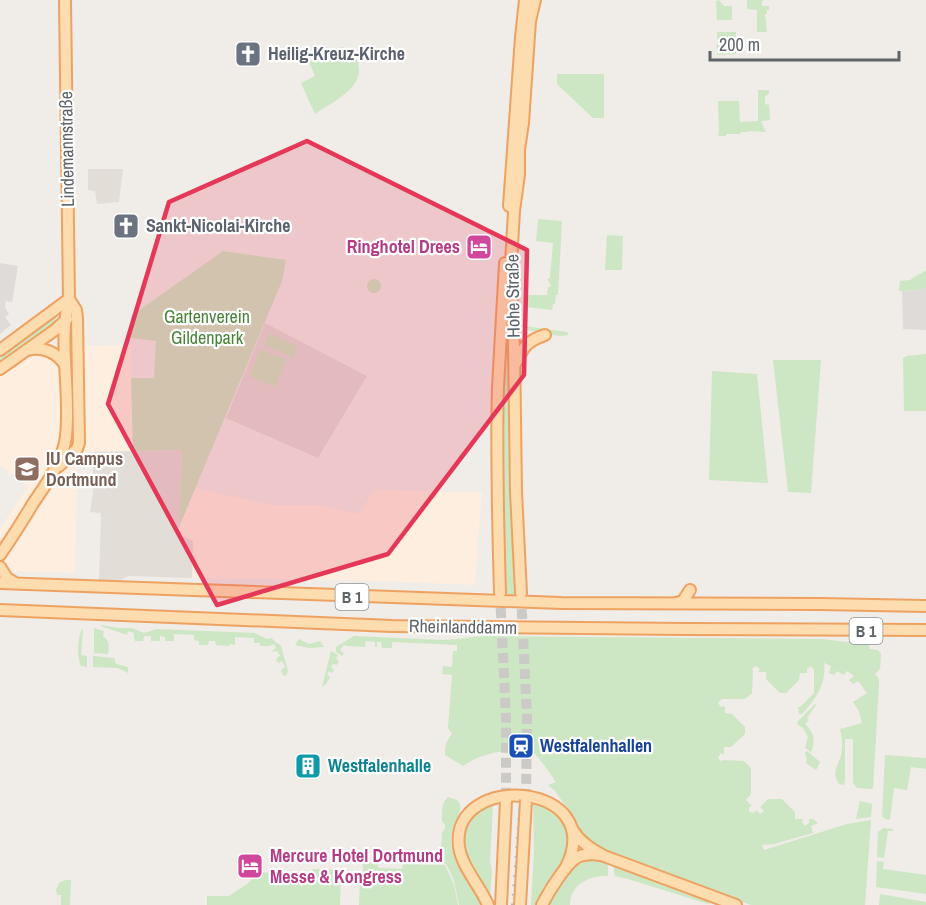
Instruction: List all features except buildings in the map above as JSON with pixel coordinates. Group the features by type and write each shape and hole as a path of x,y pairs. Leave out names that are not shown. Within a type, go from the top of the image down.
{"main road":[{"name":"Lindemannstraße","path":"0,555 53,473 65,443 67,420 64,336 69,299 65,0"},
{"name":"Hohe Straße","path":"500,593 498,386 520,36 525,0"},
{"name":"Hohe Straße","path":"521,593 516,492 512,245 530,21 535,0"},
{"path":"0,350 69,299 76,310 80,443 72,452 66,449 65,443"},
{"path":"0,369 65,321 76,310"},
{"path":"514,366 526,345 545,335"},
{"path":"27,350 46,350 60,358 66,367"},
{"name":"Lindemannstraße","path":"53,473 77,449"},
{"path":"0,567 7,578 18,584"},
{"name":"Rheinlanddamm","path":"0,584 561,603 926,606"},
{"name":"Rheinlanddamm","path":"0,610 392,626 926,630"},
{"path":"488,905 461,857 459,840 462,825 476,807 483,803 508,796 529,796 553,805 564,815 576,835 587,846 604,856 736,905"},
{"path":"520,905 526,800"},
{"path":"501,905 506,801"},
{"path":"494,905 505,820"},
{"path":"565,869 573,851 571,826"},
{"path":"525,849 526,905"},
{"path":"542,905 549,891 576,858 604,856"}],"highlighted area":[{"path":"307,141 527,250 524,375 388,554 217,605 108,404 169,202"}],"shaded area":[{"path":"88,169 123,169 119,202 97,204 95,191 88,190"},
{"path":"0,263 18,266 12,302 6,301 5,308 9,314 5,317 11,325 0,334"},
{"path":"926,287 926,330 903,329 902,291 919,290"},
{"path":"265,323 367,376 318,458 226,418"},
{"path":"131,345 133,451 84,452 78,456 75,573 0,571 0,528 28,486 0,465 0,377 33,353 49,357 81,346"},
{"path":"182,450 179,535 193,541 192,578 129,576 120,580 99,580 101,513 90,512 93,492 93,452"},
{"path":"196,488 270,505 319,505 360,514 373,490 482,492 475,585 348,580 192,578 193,541 179,536 179,527"}],"green space":[{"path":"719,0 724,6 732,6 732,20 717,20 716,1"},
{"path":"747,0 764,0 762,6 769,6 765,14 767,32 757,32 757,10 747,9"},
{"path":"717,32 736,32 736,54 717,55"},
{"path":"340,47 351,50 357,60 358,78 347,92 315,114 301,83 315,76 309,62"},
{"path":"557,74 604,74 604,118 593,118 557,84"},
{"path":"758,90 769,90 769,94 765,96 765,104 769,105 770,120 761,121 766,132 749,131 718,136 718,101 739,101 740,122 758,121"},
{"path":"538,219 562,221 558,295 556,295 552,310 526,307 527,295 547,295 548,287 551,287 547,279 550,278 553,243 536,241"},
{"path":"607,235 623,236 622,270 605,270"},
{"name":"Gartenverein Gildenpark","path":"223,251 286,260 282,281 179,527 182,450 133,451 131,378 154,378 156,341 131,338 131,316"},
{"path":"926,270 926,287 919,290 899,291 900,281 910,280"},
{"path":"374,279 379,281 381,286 379,291 374,293 369,291 367,286 369,281"},
{"path":"58,313 53,327 0,364 0,354"},
{"path":"524,326 567,332 569,335 546,334 524,329"},
{"path":"269,333 298,346 293,358 264,345"},
{"path":"504,346 511,346 517,594 504,594 501,467"},
{"path":"260,349 287,360 275,387 249,376"},
{"path":"926,354 926,411 904,411 903,358"},
{"path":"773,360 821,360 811,493 788,492"},
{"path":"712,371 757,374 768,483 709,480"},
{"path":"101,625 132,628 144,633 157,629 255,633 267,639 271,638 281,646 288,671 286,676 283,675 281,670 285,667 282,661 278,663 276,659 280,656 277,651 272,651 276,648 274,644 260,646 260,643 254,643 254,638 235,637 235,645 230,644 229,646 216,645 215,641 209,641 208,645 199,645 199,641 194,640 194,635 174,634 174,641 165,641 165,637 160,636 160,641 151,641 151,636 144,636 143,641 135,641 134,633 128,631 127,635"},
{"path":"83,628 81,655 87,656 87,667 81,666 79,657 78,647"},
{"path":"94,628 104,631 103,636 109,644 108,654 94,653"},
{"path":"354,636 444,640 481,636 867,641 870,649 878,650 881,654 880,669 875,674 879,679 879,684 872,789 857,788 853,783 853,739 845,739 844,785 839,784 836,776 842,748 840,729 862,723 859,711 853,702 867,693 858,681 853,684 849,680 854,676 847,671 844,675 837,671 834,675 829,673 831,666 824,663 824,677 819,691 802,714 799,714 798,707 814,693 814,670 811,666 807,669 807,673 800,673 799,680 786,693 780,693 766,679 766,672 758,672 760,669 755,666 752,669 752,693 745,699 722,699 718,703 721,707 725,706 725,713 732,714 745,727 745,734 731,747 724,747 724,755 721,753 718,758 721,761 744,761 751,768 751,794 746,800 752,806 749,807 749,812 754,813 756,810 760,814 764,811 760,807 768,799 782,799 795,812 795,819 803,819 805,826 809,823 809,819 818,823 811,826 813,833 762,845 764,850 847,824 871,820 865,905 751,905 603,849 585,839 564,804 548,785 556,782 541,761 530,751 496,752 463,766 445,755 446,744 452,734 448,728 452,675 442,674 443,666 452,667 453,651 457,651 457,645 392,642 392,648 382,648 381,642 377,642 377,647 375,647 375,642 366,641 365,647 344,645 340,650 344,653 342,656 336,652 336,647"},
{"path":"299,639 309,644 320,641 324,647 309,648 295,645"},
{"path":"331,651 338,655 336,659 339,661 337,665 333,664 331,667 334,670 332,673 329,671 327,675 330,677 322,687"},
{"path":"93,656 114,658 116,664 128,667 128,673 118,668 93,667"},
{"path":"815,704 805,724 813,737 811,752 805,748 808,737 803,728 797,724"},
{"path":"807,751 820,762 816,770 806,763 805,753"},
{"path":"885,755 926,758 926,769 911,767 907,790 894,788 888,820 882,817"},
{"path":"448,797 457,800 460,806 460,812 451,834 455,860 480,905 459,905 454,881 447,865 436,858 441,850 442,832 445,829 442,821 442,808"},
{"path":"533,801 553,812 563,822 568,834 565,858 538,905 531,905 534,850"},
{"path":"860,801 872,804 871,817 856,819"},
{"path":"493,805 490,895 469,864 463,842 471,819 483,809"},
{"path":"883,828 893,829 893,831 888,831 884,858 877,857 878,832"},
{"path":"594,859 608,863 608,876 594,877 582,882 573,891 570,905 548,905 577,865"},
{"path":"877,861 884,862 883,869 926,875 926,894 876,887"},
{"path":"363,862 378,863 378,868 402,869 403,864 445,865 454,885 458,905 359,905"},
{"path":"613,865 710,901 710,903 615,876"},
{"path":"313,869 341,870 340,905 207,905 207,896 229,896 260,872 292,875 292,872 301,874 312,872"},
{"path":"71,880 70,905 61,905 61,895 57,895 56,889 60,882"},
{"path":"880,894 926,902 926,905 879,905"}],"tunnel":[{"path":"500,593 506,717 506,801"},
{"path":"521,594 527,717 526,800"}],"railway":[{"path":"512,905 520,799"}],"place":[{"name":"Heilig-Kreuz-Kirche","path":"248,54"},
{"name":"Sankt-Nicolai-Kirche","path":"126,226"},
{"name":"Ringhotel Drees","path":"479,247"},
{"name":"IU Campus Dortmund","path":"27,469"},
{"name":"Westfalenhallen","path":"521,746"},
{"name":"Westfalenhalle","path":"308,766"},
{"name":"Mercure Hotel Dortmund Messe & Kongress","path":"250,866"}]}
